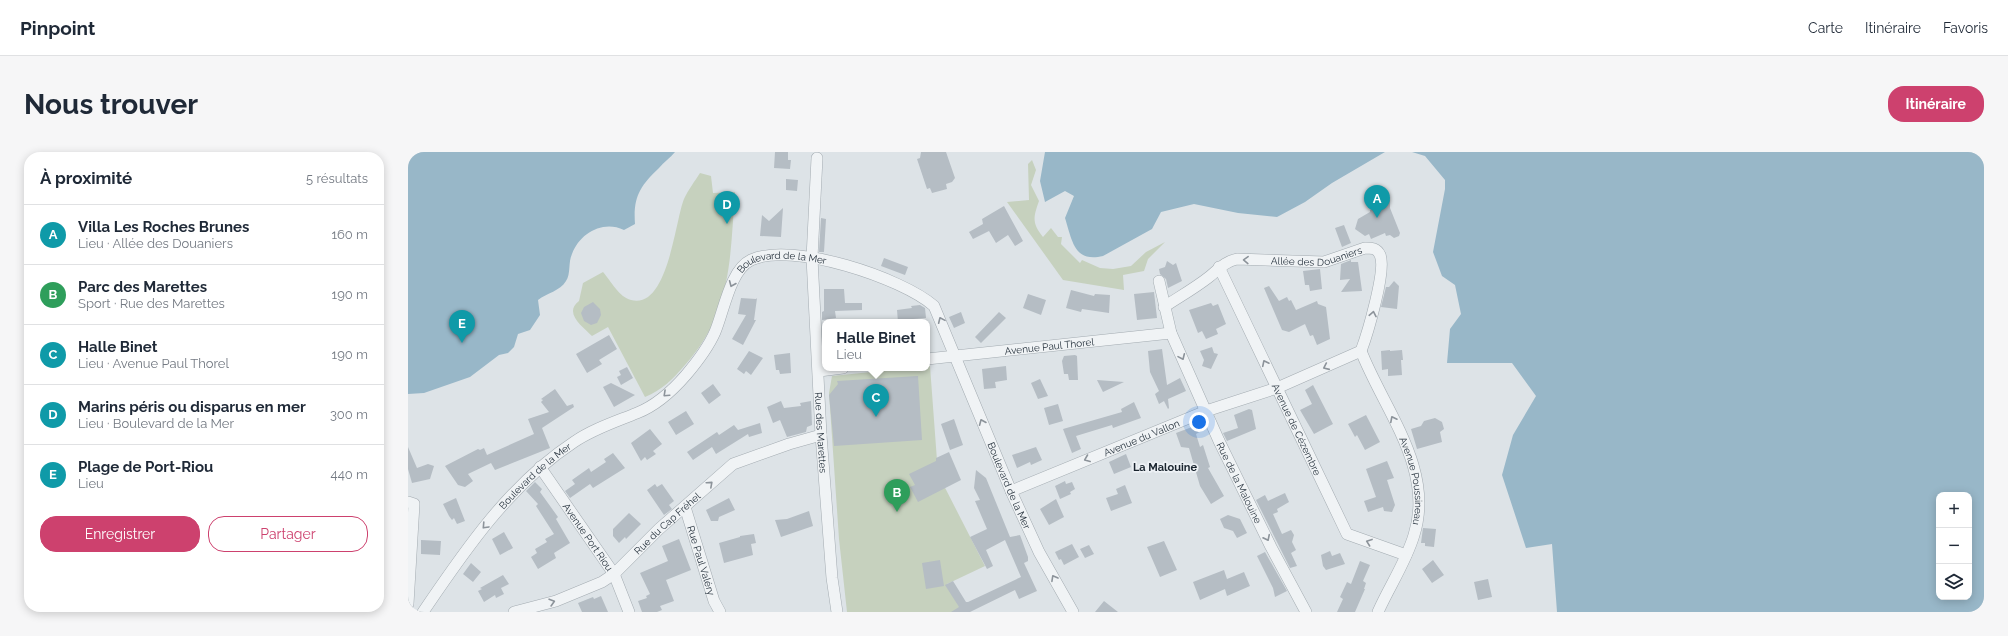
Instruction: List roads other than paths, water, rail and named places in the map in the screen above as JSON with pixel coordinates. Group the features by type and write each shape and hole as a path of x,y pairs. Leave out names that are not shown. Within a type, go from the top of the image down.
{"street":[{"name":"Rue des Marettes","path":"817,158 812,258 819,371 821,435 832,578 837,612"},
{"name":"Allée des Douaniers","path":"1164,307 1209,277 1219,267 1229,261 1324,262 1365,248 1377,250 1381,257 1382,268 1370,328 1362,351"},
{"name":"Boulevard de la Mer","path":"423,612 471,541 540,466 574,441 609,423 638,413 656,403 685,376 704,352 714,334 733,280 740,269 750,260 772,254 812,258 877,276 911,290 925,298 934,306 1011,491 1039,552 1073,612"},
{"name":"Avenue de Cézembre","path":"1219,267 1347,534 1406,555"},
{"name":"Rue de la Malouine","path":"1159,280 1171,333 1206,411 1268,540 1306,612"},
{"name":"Avenue Paul Thorel","path":"930,359 1171,333"},
{"name":"Avenue du Vallon","path":"1011,491 1206,411 1277,388 1362,351"},
{"name":"Avenue Poussineau","path":"1362,351 1369,371 1409,451 1418,482 1420,515 1414,536 1378,612"},
{"name":"Rue du Cap Fréhel","path":"514,612 556,601 586,590 614,574 631,556 733,464 788,444 821,435"},
{"name":"Avenue Port Riou","path":"540,466 614,574 629,612"},
{"path":"408,502 414,504 408,604"},
{"name":"Rue Paul Valéry","path":"686,507 714,601 720,612"}],"water":[{"path":"408,152 675,152 652,174 639,193 635,206 635,224 624,230 616,227 608,227 593,230 581,240 571,257 568,278 557,290 538,300 540,315 530,330 518,334 514,347 508,353 499,355 470,377 424,393 408,394"},
{"path":"1045,152 1385,152 1332,183 1305,202 1277,217 1238,213 1194,204 1161,212 1152,229 1103,256 1093,257 1080,253 1072,242 1065,218 1074,196 1065,191 1045,202 1040,181"},
{"path":"1412,152 1984,152 1984,612 1557,612 1552,544 1526,548 1502,475 1513,435 1536,396 1512,363 1447,363 1450,329 1461,314 1455,285 1442,276 1433,252 1445,189 1445,180 1425,156"}],"place":[{"name":"Villa Les Roches Brunes","path":"1377,218"},
{"name":"Marins péris ou disparus en mer","path":"727,224"},
{"name":"Plage de Port-Riou","path":"462,343"},
{"name":"Halle Binet","path":"876,417"},
{"name":"Parc des Marettes","path":"897,512"}],"district":[{"name":"La Malouine","path":"1165,467"}]}
